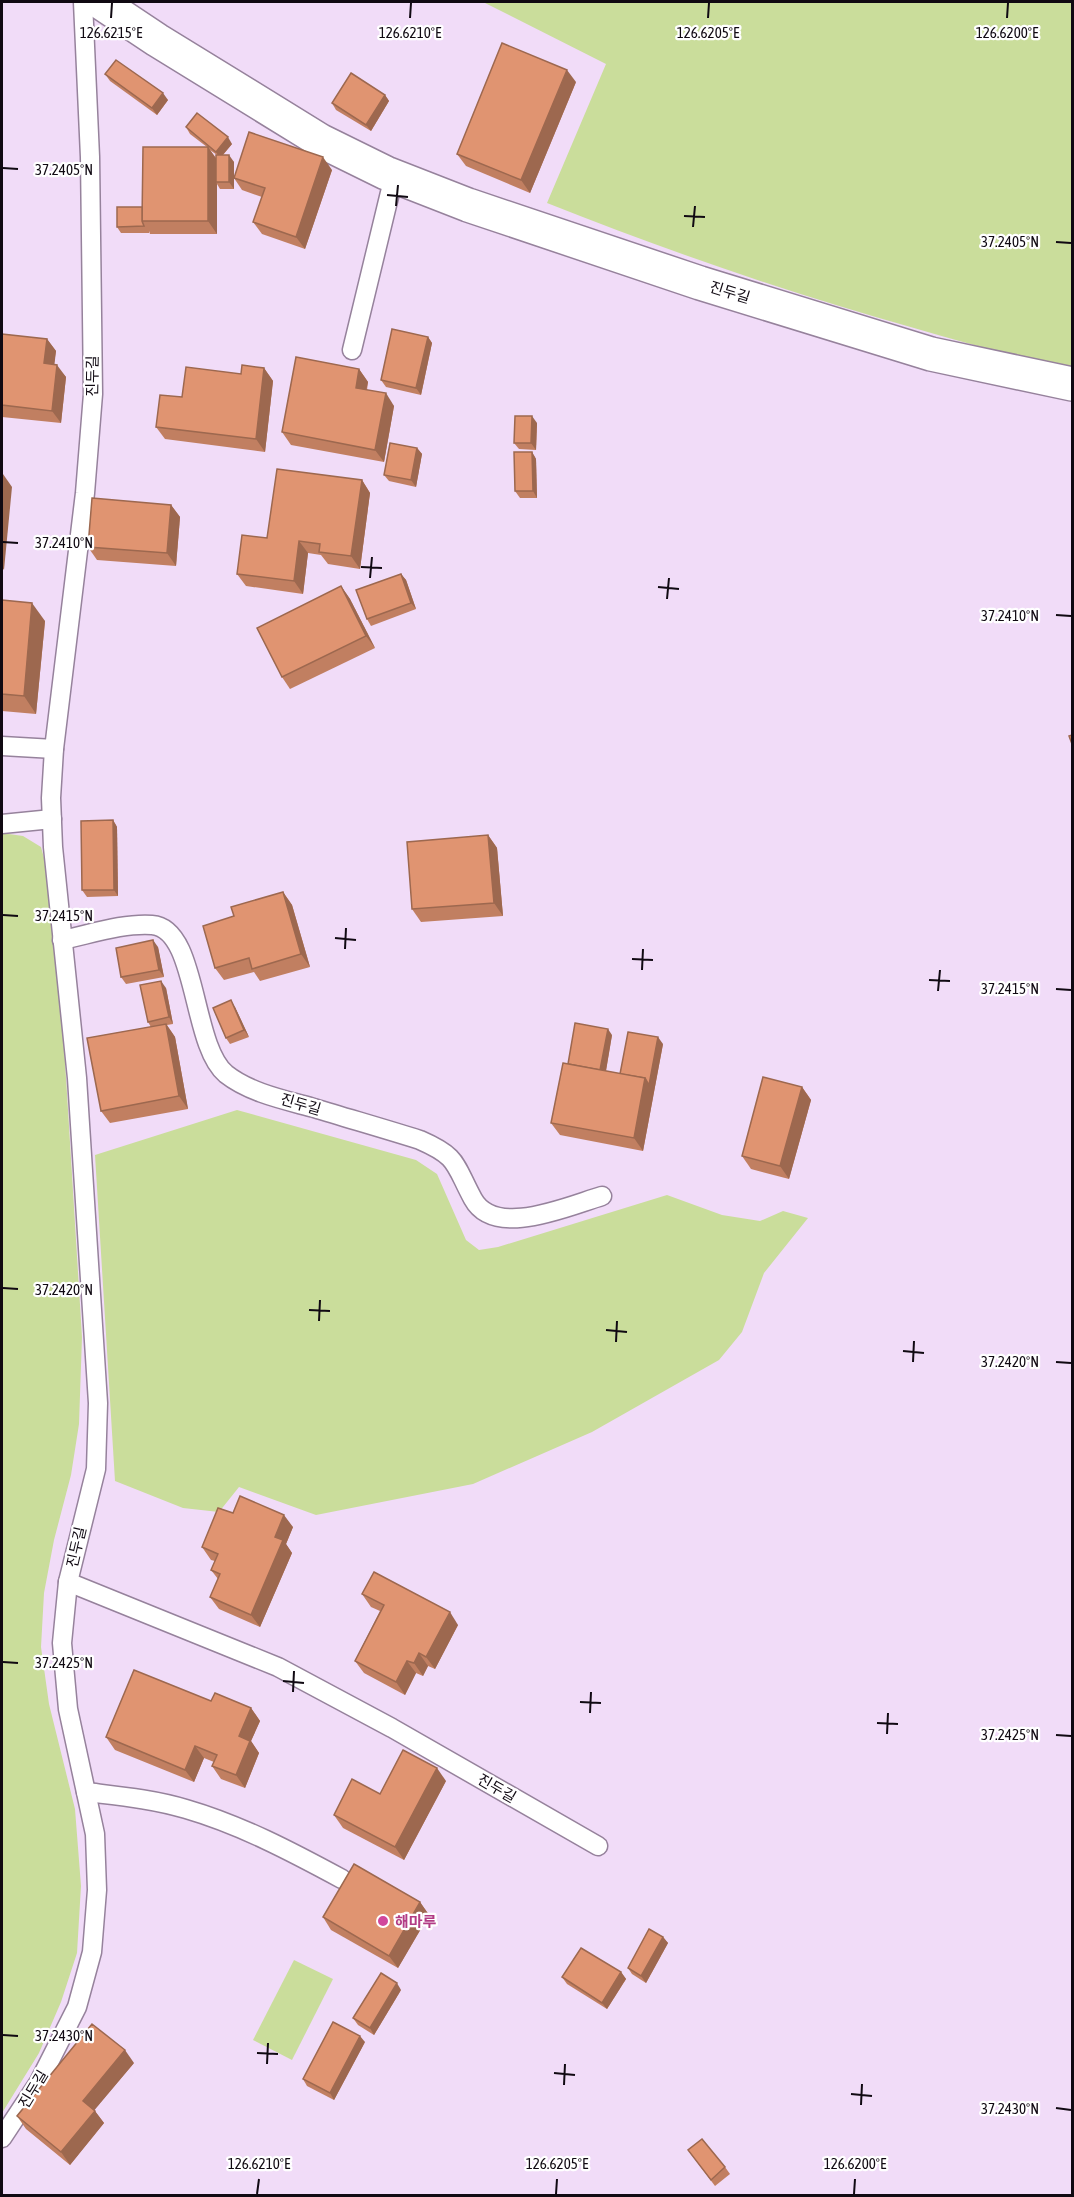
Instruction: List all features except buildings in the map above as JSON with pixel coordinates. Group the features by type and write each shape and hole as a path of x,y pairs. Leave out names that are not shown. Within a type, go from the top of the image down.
{"street":[{"name":"진두길","path":"100,2 321,141 394,176 468,205 689,279 920,351 1072,384"}],"lane":[{"name":"진두길","path":"2,2138 39,2082 76,2007 92,1952 97,1890 95,1834 68,1709 62,1642 68,1582 96,1469 98,1403 77,1078 52,819 54,749 85,493 93,394 90,168 83,2"},
{"path":"352,350 394,176"},
{"path":"2,746 54,749"},
{"path":"2,824 52,819"},
{"name":"진두길","path":"62,940 129,927 154,925 170,931 179,944 202,1028 224,1072 241,1084 269,1095 420,1140 443,1150 457,1164 474,1200 485,1214 502,1219 521,1218 602,1196"},
{"name":"진두길","path":"68,1582 278,1667 392,1728 598,1846"},
{"path":"86,1792 132,1797 185,1809 241,1828 342,1879"}],"green space":[{"path":"483,2 1072,2 1072,369 973,345 775,286 547,203 606,64"},
{"path":"2,833 23,836 41,847 47,869 64,1045 82,1337 79,1424 71,1475 54,1540 44,1593 41,1647 49,1704 75,1809 81,1886 77,1953 61,2002 39,2053 2,2113"},
{"path":"237,1110 416,1160 437,1174 466,1240 479,1250 498,1247 667,1195 722,1215 760,1221 783,1211 808,1218 764,1273 742,1332 719,1360 592,1432 473,1484 316,1515 239,1487 219,1512 183,1508 115,1481 95,1155"},
{"path":"294,1960 333,1979 292,2060 253,2040"}],"place":[{"name":"해마루","path":"383,1921"}]}
